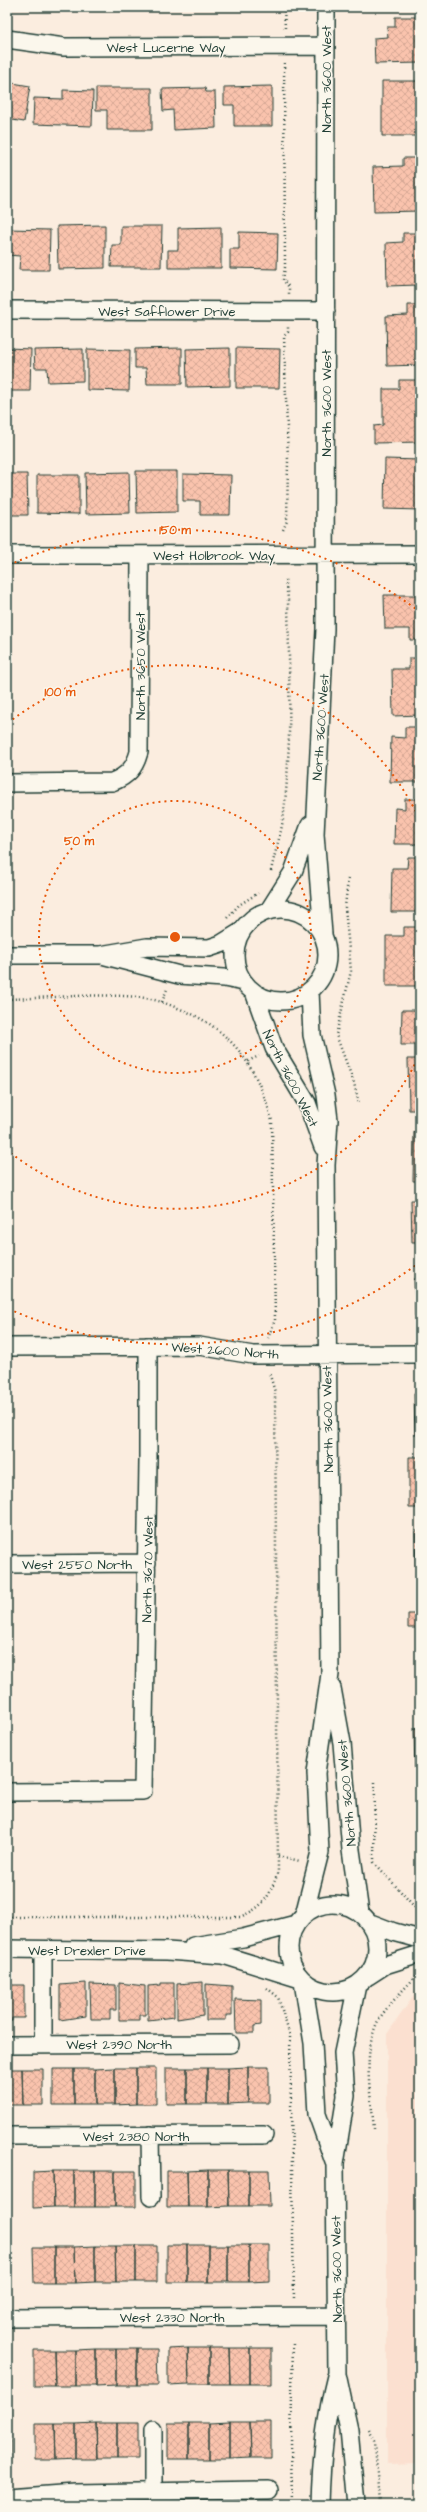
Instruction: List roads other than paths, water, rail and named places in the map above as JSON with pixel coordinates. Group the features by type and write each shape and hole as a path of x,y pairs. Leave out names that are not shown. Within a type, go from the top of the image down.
{"street":[{"name":"North 3600 West","path":"323,934 316,870 315,799 322,708 326,554 326,7"},
{"name":"West Lucerne Way","path":"7,39 64,47 326,46"},
{"name":"West Safflower Drive","path":"7,310 326,311"},
{"name":"West Holbrook Way","path":"7,555 420,554"},
{"name":"North 3650 West","path":"7,783 112,782 128,774 139,752 140,555"},
{"name":"North 3600 West","path":"269,910 293,872 303,849 315,799"},
{"path":"7,955 100,955 147,947 209,948 226,941 242,931 252,920 269,910 285,909 300,913 313,922 323,934 328,949 326,965 321,980 310,991 297,998 282,1001 268,999 249,987 224,978 179,975 100,955"},
{"path":"242,931 236,944 235,959 249,987"},
{"name":"North 3600 West","path":"249,987 274,1048 315,1120 326,1165"},
{"name":"North 3600 West","path":"300,1919 320,1852 316,1773 330,1674 326,1165 329,1120 326,1095 312,1035 310,991"},
{"name":"North 3670 West","path":"7,1792 143,1791 147,1563 148,1346"},
{"name":"West 2600 North","path":"7,1347 199,1346 253,1354 420,1354"},
{"name":"West 2550 North","path":"7,1564 147,1563"},
{"name":"North 3600 West","path":"330,1674 342,1743 351,1850 364,1918"},
{"path":"420,1939 394,1932 338,1904 326,1905 300,1919 289,1946 290,1958 302,1981 322,1991 334,1992 346,1990 385,1965 420,1954"},
{"path":"362,1981 373,1967 377,1950 374,1932 364,1918"},
{"name":"West Drexler Drive","path":"167,1951 243,1938 300,1919"},
{"name":"West Drexler Drive","path":"7,1949 167,1951 223,1955 302,1981"},
{"path":"43,1950 43,2045"},
{"name":"North 3600 West","path":"302,1981 313,2043 317,2114 335,2164"},
{"name":"North 3600 West","path":"356,2505 349,2430 337,2374 335,2164 346,2096 343,2053 362,1981"},
{"name":"West 2390 North","path":"7,2045 230,2044"},
{"path":"150,2135 151,2198"},
{"name":"West 2380 North","path":"7,2136 264,2135"},
{"name":"West 2330 North","path":"7,2318 336,2316"},
{"name":"North 3600 West","path":"320,2505 322,2447 327,2412 337,2374"},
{"path":"153,2430 153,2491"},
{"path":"7,2498 75,2493 269,2490"}]}
